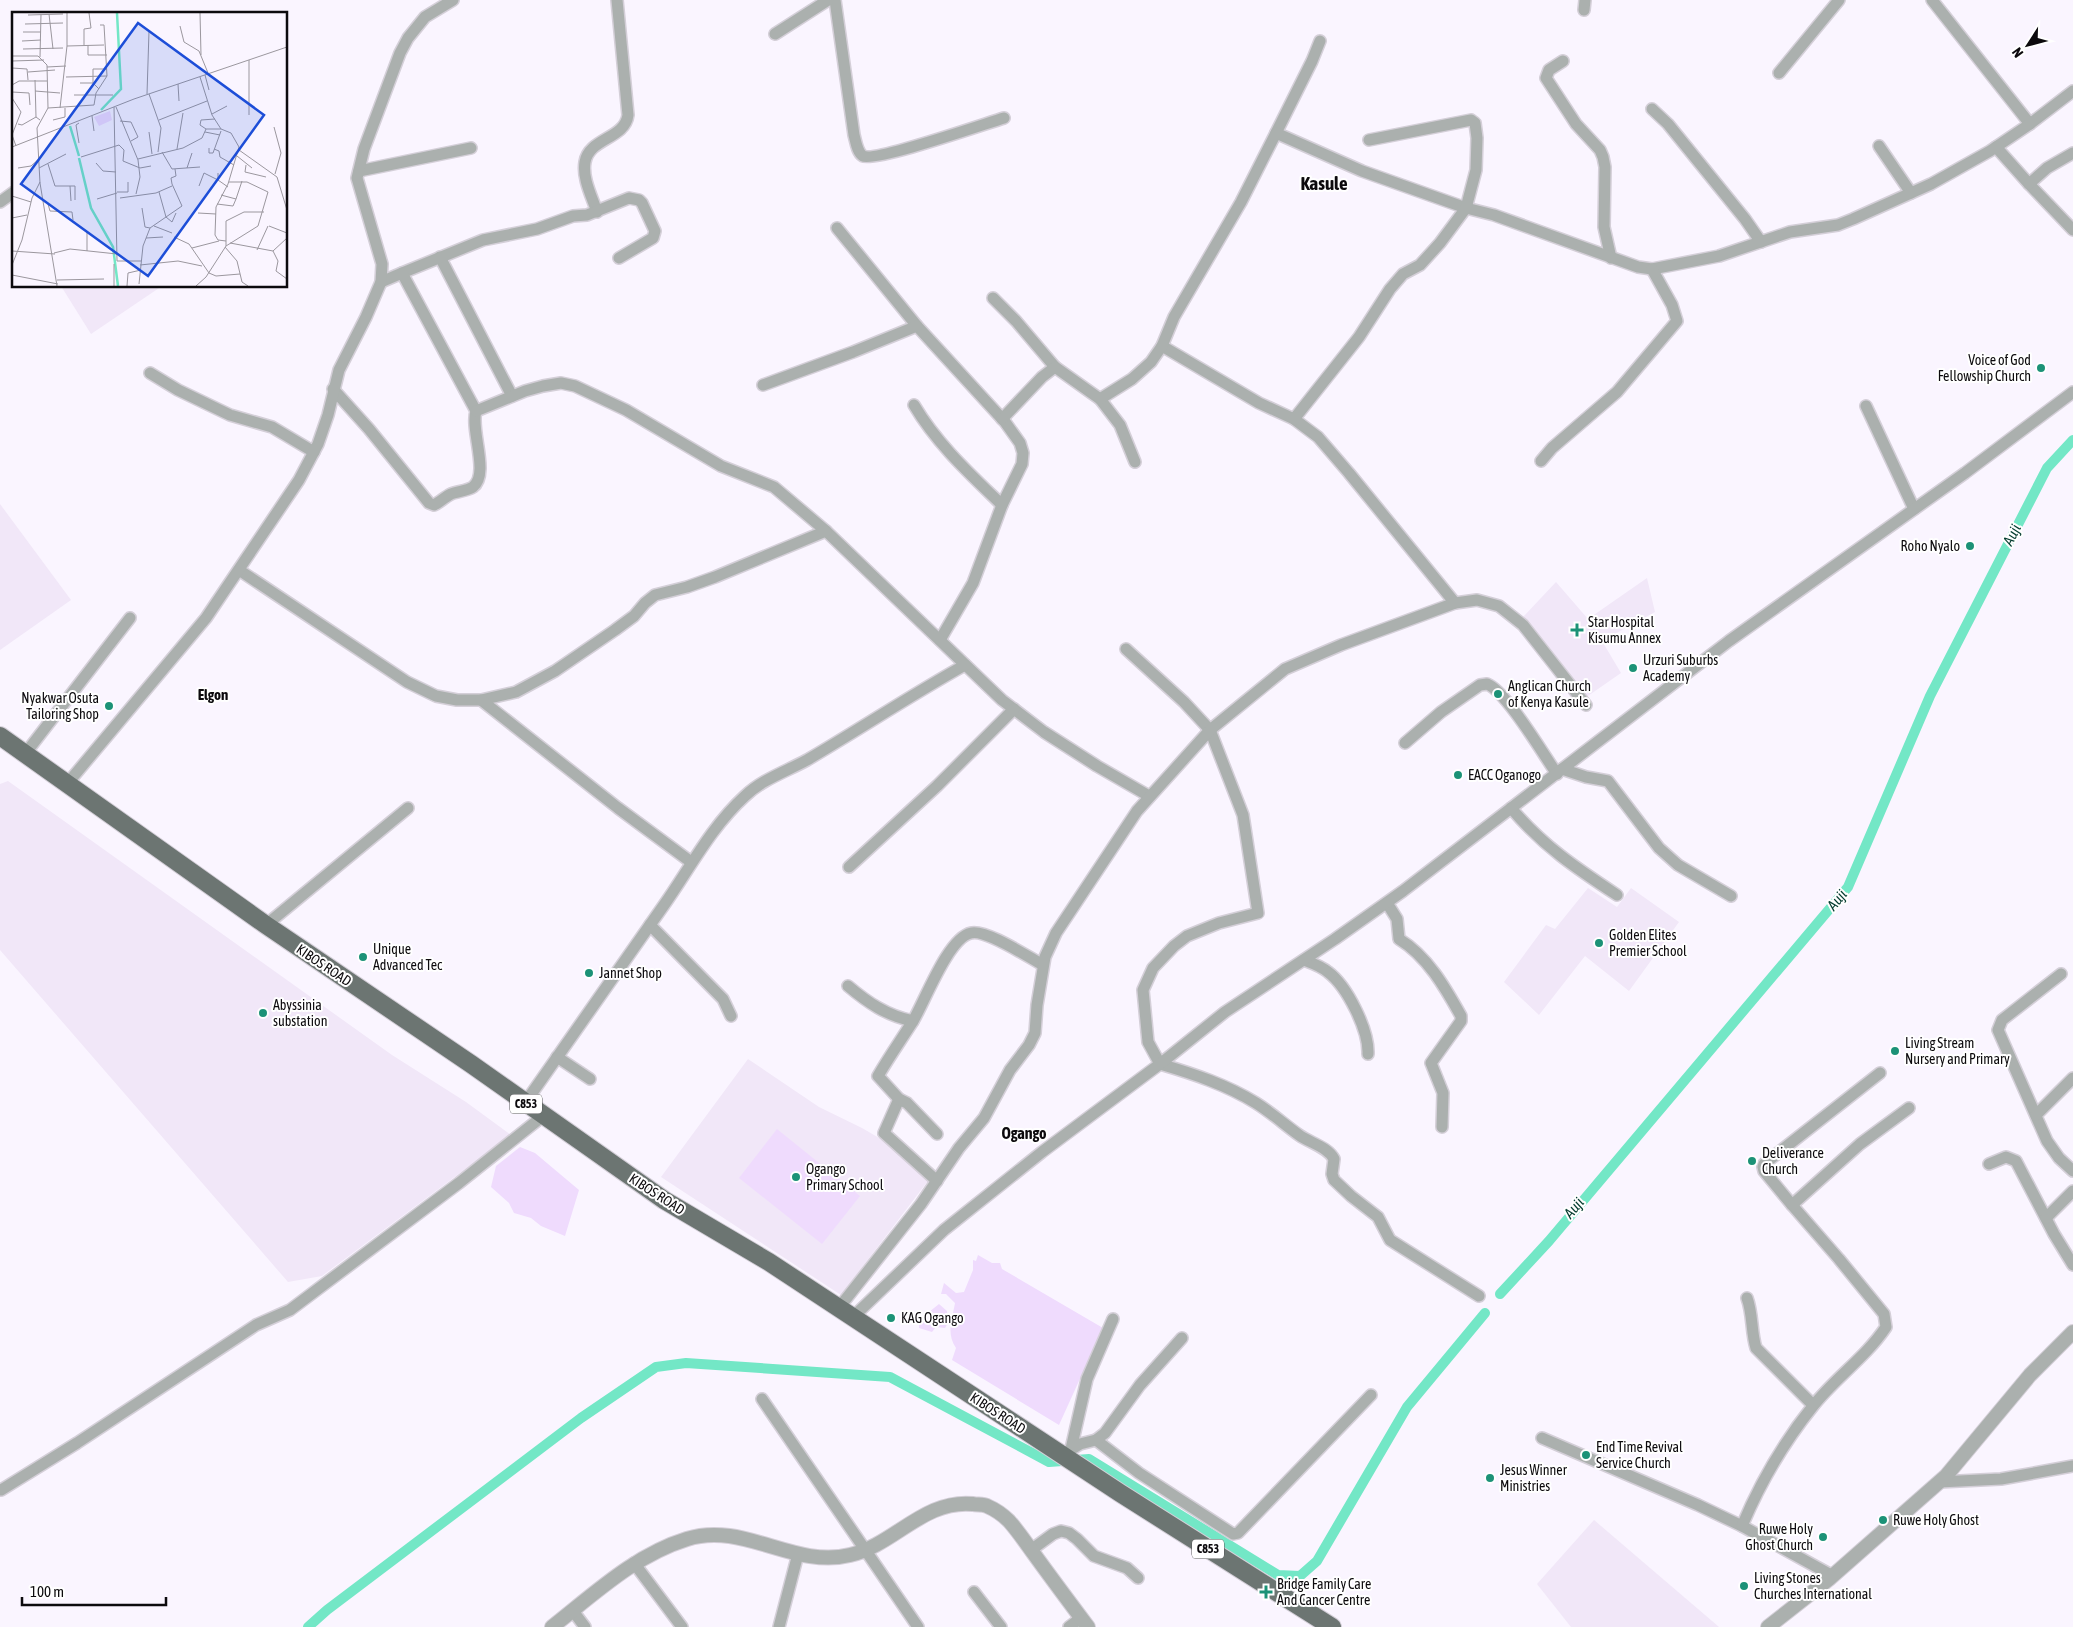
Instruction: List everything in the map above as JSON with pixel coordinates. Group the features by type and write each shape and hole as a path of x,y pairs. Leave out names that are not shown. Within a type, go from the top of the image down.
{"main road":[{"name":"KIBOS ROAD","path":"0,736 266,926 471,1064 664,1200 769,1262 845,1313 1065,1453 1085,1470 1332,1627"}],"street":[{"path":"597,212 585,174 585,162 588,154 603,140 624,128 628,115 617,0"},
{"path":"774,34 828,0"},
{"path":"835,0 854,135 859,153 868,158 891,153 1004,118"},
{"path":"1779,73 1839,0"},
{"path":"1932,0 2030,124"},
{"path":"67,784 206,618 299,480 314,452 328,415 339,370 366,317 381,282 382,264 357,178 364,149 400,53 408,38 425,17 450,1"},
{"path":"1100,399 1132,379 1151,362 1162,346 1174,317 1241,202 1312,62 1320,41"},
{"path":"1562,62 1549,70 1546,78 1576,124 1600,150 1603,157 1605,167 1604,227 1611,258"},
{"path":"1276,133 1362,171 1466,208 1494,215 1611,258 1652,270 1719,256 1790,232 1838,225 1931,184 1996,147 2071,96"},
{"path":"1652,109 1674,131 1745,219 1761,242"},
{"path":"1294,419 1359,337 1390,289 1403,274 1420,265 1440,243 1466,208 1476,170 1477,138 1475,123 1471,120 1369,140"},
{"path":"1879,146 1911,193"},
{"path":"1996,147 2028,184 2073,230"},
{"path":"359,171 471,148"},
{"path":"2028,184 2047,168 2073,153"},
{"path":"0,202 12,193"},
{"path":"381,282 483,240 537,229 573,216 587,215 629,198 639,200 655,234 653,238 619,258"},
{"path":"837,228 917,326 1002,419 1020,443 1024,458 1002,505 972,582 940,640"},
{"path":"440,257 512,396"},
{"path":"1541,461 1552,448 1617,392 1677,321 1672,305 1658,277 1652,270"},
{"path":"333,389 375,436 430,503 434,504 449,495 471,488 479,478 480,461 474,426 476,411 402,273"},
{"path":"993,298 1016,321 1055,367 1100,399 1120,425 1135,462"},
{"path":"763,385 917,326"},
{"path":"1162,346 1259,403 1294,419 1318,437 1454,603"},
{"path":"1002,419 1042,377 1055,367"},
{"path":"150,373 178,390 223,412 272,427 314,452"},
{"path":"476,411 543,386 561,383 575,386 626,410 721,466 774,487 826,531 1014,709 1067,747 1149,796"},
{"path":"845,1313 944,1230 1042,1152 1160,1064 1225,1012 1304,960 1386,902 1560,772 1729,641 1914,509 2073,392"},
{"path":"914,405 948,451 1002,505"},
{"path":"1866,406 1914,509"},
{"path":"239,570 407,682 436,696 457,700 481,700 516,692 555,671 634,616 654,595 687,587 715,577 826,531"},
{"path":"845,1313 960,1148 984,1118 1010,1070 1029,1046 1035,1033 1036,1005 1043,965 1056,933 1149,796 1210,730 1285,669 1341,645 1454,603 1477,600 1485,601 1507,611 1535,639 1586,705"},
{"path":"25,754 130,618"},
{"path":"1126,649 1184,702 1210,730 1243,815 1258,913 1219,923 1187,936 1174,946 1153,968 1143,990 1148,1042 1160,1064 1196,1074 1256,1102 1300,1136 1328,1152 1334,1159 1332,1174 1334,1180 1350,1196 1378,1217 1390,1240 1479,1296"},
{"path":"525,1103 650,925 691,862 744,796 766,780 806,761 913,694 966,665"},
{"path":"1405,743 1441,712 1480,685 1487,684 1498,690 1560,772 1608,781 1659,848 1678,865 1731,896"},
{"path":"481,700 618,808 691,862"},
{"path":"849,867 937,786 1014,709"},
{"path":"266,926 408,808"},
{"path":"1511,808 1532,833 1551,850 1617,895"},
{"path":"1386,902 1397,919 1399,939 1416,949 1430,967 1461,1016 1461,1021 1431,1064 1443,1093 1442,1127"},
{"path":"650,925 722,999 731,1016"},
{"path":"937,1134 908,1103 899,1099 878,1076 913,1021 936,973 962,936 971,932 983,933 1043,965"},
{"path":"1304,960 1329,973 1343,987 1365,1033 1368,1043 1368,1054"},
{"path":"2061,974 2002,1020 1998,1027 1998,1033 2052,1150 2073,1171"},
{"path":"848,986 867,1001 897,1018 913,1021"},
{"path":"557,1057 590,1079"},
{"path":"1742,1526 1756,1494 1772,1466 1813,1405 1848,1372 1886,1327 1884,1314 1762,1167 1880,1074"},
{"path":"2036,1115 2073,1078"},
{"path":"899,1099 884,1133 937,1181"},
{"path":"1792,1205 1860,1144 1909,1108"},
{"path":"2,1490 256,1325 290,1310 459,1183 543,1116"},
{"path":"1989,1164 2006,1157 2016,1161 2073,1265"},
{"path":"2046,1218 2073,1191"},
{"path":"1747,1298 1751,1308 1752,1337 1756,1348 1813,1405"},
{"path":"1065,1453 1087,1379 1113,1319"},
{"path":"1768,1627 1833,1576 1938,1482 2030,1375 2073,1332"},
{"path":"1065,1453 1096,1440 1105,1433 1140,1385 1182,1338"},
{"path":"1096,1440 1140,1473 1233,1534 1238,1533 1371,1395"},
{"path":"762,1400 918,1627"},
{"path":"1542,1438 1698,1504 1833,1576"},
{"path":"1938,1482 2001,1480 2073,1466"},
{"path":"552,1627 634,1563 688,1538 719,1535 745,1538 798,1554 827,1558 848,1556 864,1551 937,1508 963,1503 986,1506 1008,1520 1085,1623 1069,1627"},
{"path":"1031,1550 1053,1534 1061,1531 1069,1533 1094,1556 1127,1568 1138,1578"},
{"path":"780,1627 798,1554"},
{"path":"634,1563 682,1627"},
{"path":"974,1592 1001,1627"},
{"path":"573,1611 585,1627"}],"shaded area":[{"path":"62,288 159,288 91,334"},
{"path":"0,504 71,600 0,650"},
{"name":"Star Hospital Kisumu Annex","path":"1647,578 1655,612 1602,641 1621,673 1585,698 1523,617 1556,582 1588,619"},
{"path":"8,781 392,1055 466,1102 511,1135 322,1276 288,1282 0,950 0,784"},
{"name":"Golden Elites Premier School","path":"1588,888 1617,907 1631,888 1679,922 1629,991 1585,956 1539,1015 1504,982 1546,925 1555,929"},
{"name":"Ogango Primary School","path":"748,1059 819,1107 886,1142 931,1177 841,1295 661,1177"},
{"path":"777,1129 860,1196 822,1244 739,1178"},
{"path":"520,1147 535,1153 579,1190 565,1236 541,1226 531,1218 514,1213 509,1203 491,1187 496,1166"},
{"path":"978,1255 992,1263 1000,1263 1002,1269 1103,1328 1059,1425 952,1360 956,1348 950,1332 955,1303 946,1294 941,1294 944,1283 956,1293 964,1292 973,1270 973,1260 976,1261"},
{"path":"939,1304 947,1311 948,1323 945,1328 936,1327 932,1332 919,1328 919,1320"},
{"path":"1594,1520 1719,1627 1571,1627 1537,1584"}],"waterway":[{"name":"Auji","path":"1500,1294 1549,1241 1848,887 1930,696 2047,468 2073,440"},
{"path":"308,1627 327,1610 581,1418 656,1367 686,1363 890,1377 1049,1462 1089,1459 1278,1575 1300,1576 1317,1561 1407,1407 1485,1313"}],"place":[{"name":"Voice of God Fellowship Church","path":"2041,368"},
{"name":"Roho Nyalo","path":"1970,546"},
{"name":"Star Hospital Kisumu Annex","path":"1577,630"},
{"name":"Urzuri Suburbs Academy","path":"1633,668"},
{"name":"Anglican Church of Kenya Kasule","path":"1498,694"},
{"name":"Nyakwar Osuta Tailoring Shop","path":"109,706"},
{"name":"EACC Oganogo","path":"1458,775"},
{"name":"Golden Elites Premier School","path":"1599,943"},
{"name":"Unique Advanced Tec","path":"363,957"},
{"name":"Jannet Shop","path":"589,973"},
{"name":"Abyssinia substation","path":"263,1013"},
{"name":"Living Stream Nursery and Primary","path":"1895,1051"},
{"name":"Deliverance Church","path":"1752,1161"},
{"name":"Ogango Primary School","path":"796,1177"},
{"name":"KAG Ogango","path":"891,1318"},
{"name":"End Time Revival Service Church","path":"1586,1455"},
{"name":"Jesus Winner Ministries","path":"1490,1478"},
{"name":"Ruwe Holy Ghost","path":"1883,1520"},
{"name":"Ruwe Holy Ghost Church","path":"1823,1537"},
{"name":"Living Stones Churches International","path":"1744,1586"},
{"name":"Bridge Family Care And Cancer Centre","path":"1266,1592"}],"district":[{"name":"Kasule","path":"1324,183"},
{"name":"Elgon","path":"213,695"},
{"name":"Ogango","path":"1024,1133"}]}
